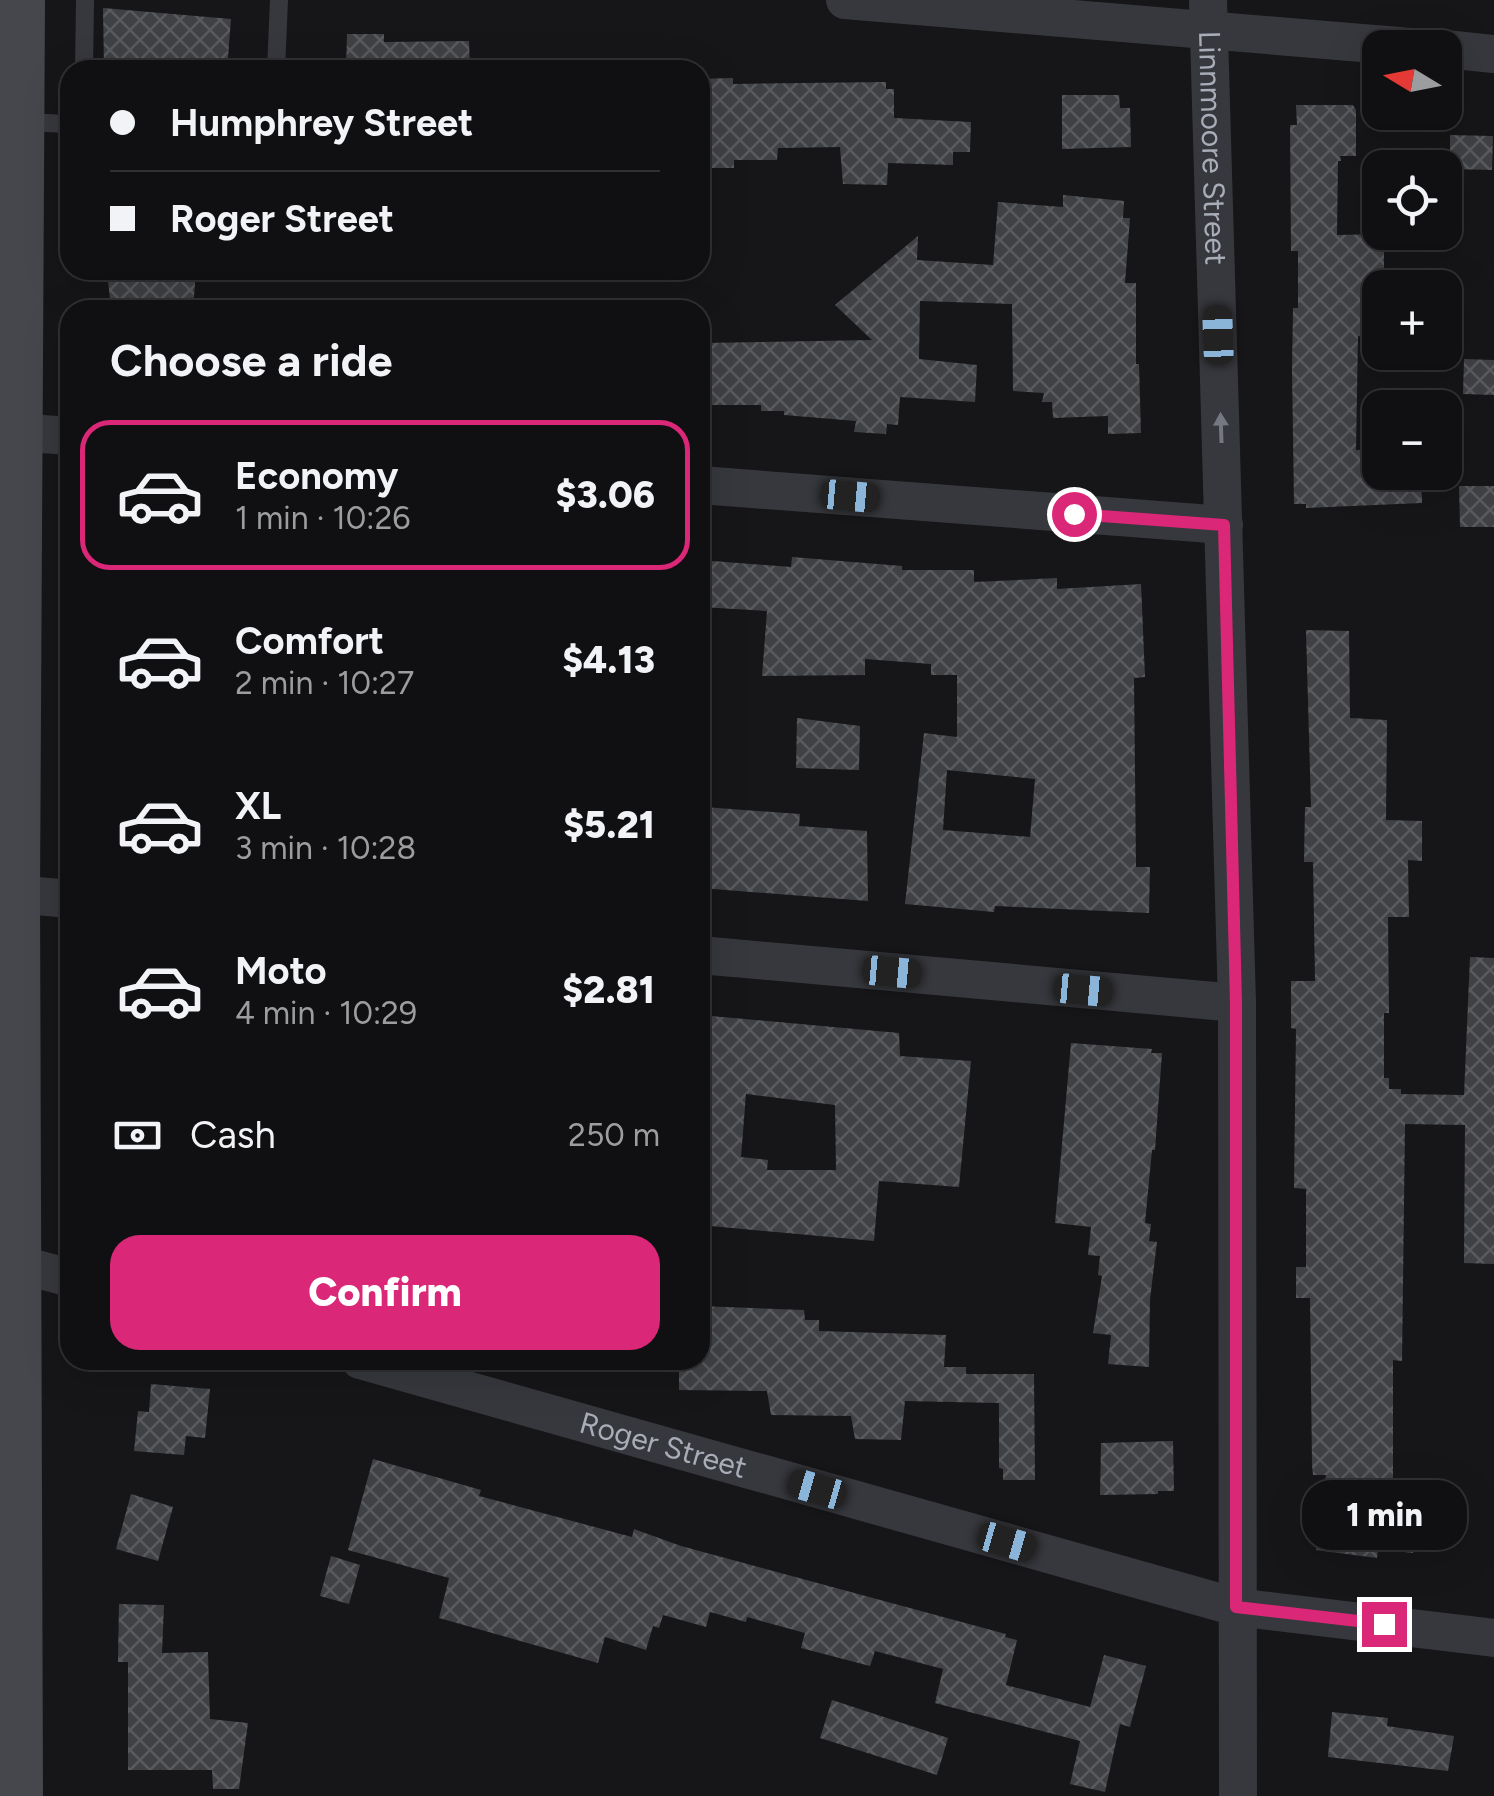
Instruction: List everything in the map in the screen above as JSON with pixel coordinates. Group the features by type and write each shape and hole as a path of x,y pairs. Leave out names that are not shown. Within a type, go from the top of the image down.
{"main road":[{"path":"17,1796 8,1262 14,894 9,431 19,0"}],"street":[{"path":"845,0 1208,15 1362,39"},
{"name":"Linnmoore Street","path":"1208,15 1236,1003 1238,1796"},
{"path":"1462,51 1494,54"},
{"path":"9,431 60,435"},
{"path":"710,486 1224,525"},
{"path":"14,894 60,898"},
{"path":"710,956 1236,1003"},
{"path":"8,1262 60,1275"},
{"name":"Roger Street","path":"395,1370 1236,1607 1494,1638"}],"lane":[{"path":"84,60 85,0"},
{"path":"269,0 279,0 276,60"},
{"path":"18,121 60,123"}],"building":[{"path":"103,8 231,19 228,60 104,60"},
{"path":"347,34 384,34 384,42 469,41 470,60 346,60"},
{"path":"733,78 733,84 886,82 886,89 894,89 894,118 971,122 970,152 953,152 953,165 888,163 887,185 843,184 840,147 778,148 777,160 734,160 734,168 710,168 710,79"},
{"path":"1062,95 1119,95 1120,108 1130,108 1131,147 1062,149"},
{"path":"1296,105 1353,105 1356,110 1356,156 1340,156 1338,161 1337,235 1362,234 1362,250 1384,250 1384,270 1362,270 1356,450 1362,450 1362,490 1422,490 1422,503 1306,508 1306,504 1294,504 1292,370 1298,251 1291,251 1290,125 1297,125"},
{"path":"1450,135 1493,136 1492,170 1462,169 1462,150 1450,150"},
{"path":"1063,195 1124,201 1123,218 1130,218 1125,283 1136,283 1141,433 1108,434 1108,416 1053,418 1052,402 1042,402 1044,393 1013,391 1012,304 920,301 919,359 977,365 975,402 900,397 898,425 887,424 886,434 854,432 856,421 784,415 784,411 761,411 761,405 710,405 710,343 872,340 835,305 918,236 917,260 993,265 998,202 1063,207"},
{"path":"108,280 195,280 194,300 110,300"},
{"path":"1464,359 1494,360 1494,395 1463,394"},
{"path":"1462,486 1494,486 1494,527 1460,527"},
{"path":"792,557 902,566 902,570 974,570 974,582 1057,578 1057,589 1141,584 1145,677 1134,678 1136,867 1150,867 1149,913 995,906 994,912 905,904 924,733 957,737 957,675 931,675 931,664 865,659 865,675 762,676 767,611 710,608 710,561 791,567","holes":["947,770 1035,779 1030,837 943,830"]},
{"path":"1306,630 1349,631 1350,718 1387,720 1386,820 1422,821 1422,861 1408,860 1409,917 1388,917 1389,1013 1384,1013 1384,1078 1389,1078 1389,1089 1401,1089 1401,1094 1464,1095 1470,957 1494,958 1494,1264 1464,1263 1465,1125 1405,1124 1402,1361 1393,1360 1393,1512 1418,1515 1413,1553 1378,1549 1377,1558 1316,1550 1326,1475 1313,1475 1312,1465 1310,1298 1296,1298 1296,1267 1306,1267 1306,1189 1294,1188 1296,1029 1291,1028 1291,981 1315,981 1313,862 1304,862 1305,807 1311,807"},
{"path":"797,718 860,726 859,770 796,768"},
{"path":"710,807 800,814 799,826 867,831 868,901 710,889"},
{"path":"710,1016 899,1033 900,1056 971,1061 959,1187 879,1181 874,1241 710,1226","holes":["746,1094 835,1105 836,1170 767,1170 768,1160 741,1157"]},
{"path":"1071,1043 1162,1053 1145,1223 1151,1224 1149,1241 1157,1242 1150,1299 1149,1367 1108,1364 1111,1335 1093,1333 1102,1276 1098,1275 1100,1256 1088,1255 1091,1227 1055,1223"},
{"path":"710,1306 804,1310 805,1320 819,1320 819,1331 946,1335 944,1367 966,1367 966,1374 1034,1374 1035,1480 1003,1480 1003,1469 999,1468 999,1403 905,1401 901,1440 855,1439 851,1416 771,1415 767,1391 679,1390 679,1370 710,1370"},
{"path":"151,1384 210,1389 205,1438 186,1436 184,1455 134,1451 138,1411 149,1412"},
{"path":"1173,1441 1174,1491 1100,1495 1101,1443"},
{"path":"373,1459 481,1490 479,1496 632,1537 634,1529 681,1546 1006,1634 1005,1637 1017,1640 1006,1685 1090,1707 1104,1655 1146,1666 1130,1727 1120,1724 1105,1792 1070,1784 1080,1741 935,1703 943,1669 875,1651 870,1666 801,1648 805,1633 747,1617 746,1622 710,1612 706,1627 663,1615 659,1628 653,1626 646,1650 605,1637 598,1663 439,1618 449,1578 348,1550"},
{"path":"131,1494 173,1507 158,1561 116,1549"},
{"path":"331,1556 360,1565 349,1604 320,1596"},
{"path":"119,1604 164,1605 162,1653 208,1652 210,1719 248,1723 239,1789 213,1789 212,1770 128,1770 128,1662 118,1662"},
{"path":"832,1700 948,1738 937,1775 820,1738"},
{"path":"1332,1712 1388,1718 1387,1726 1454,1736 1448,1771 1328,1757"}],"route":[{"path":"1074,514 1224,525 1236,1003 1236,1607 1384,1624"}]}
